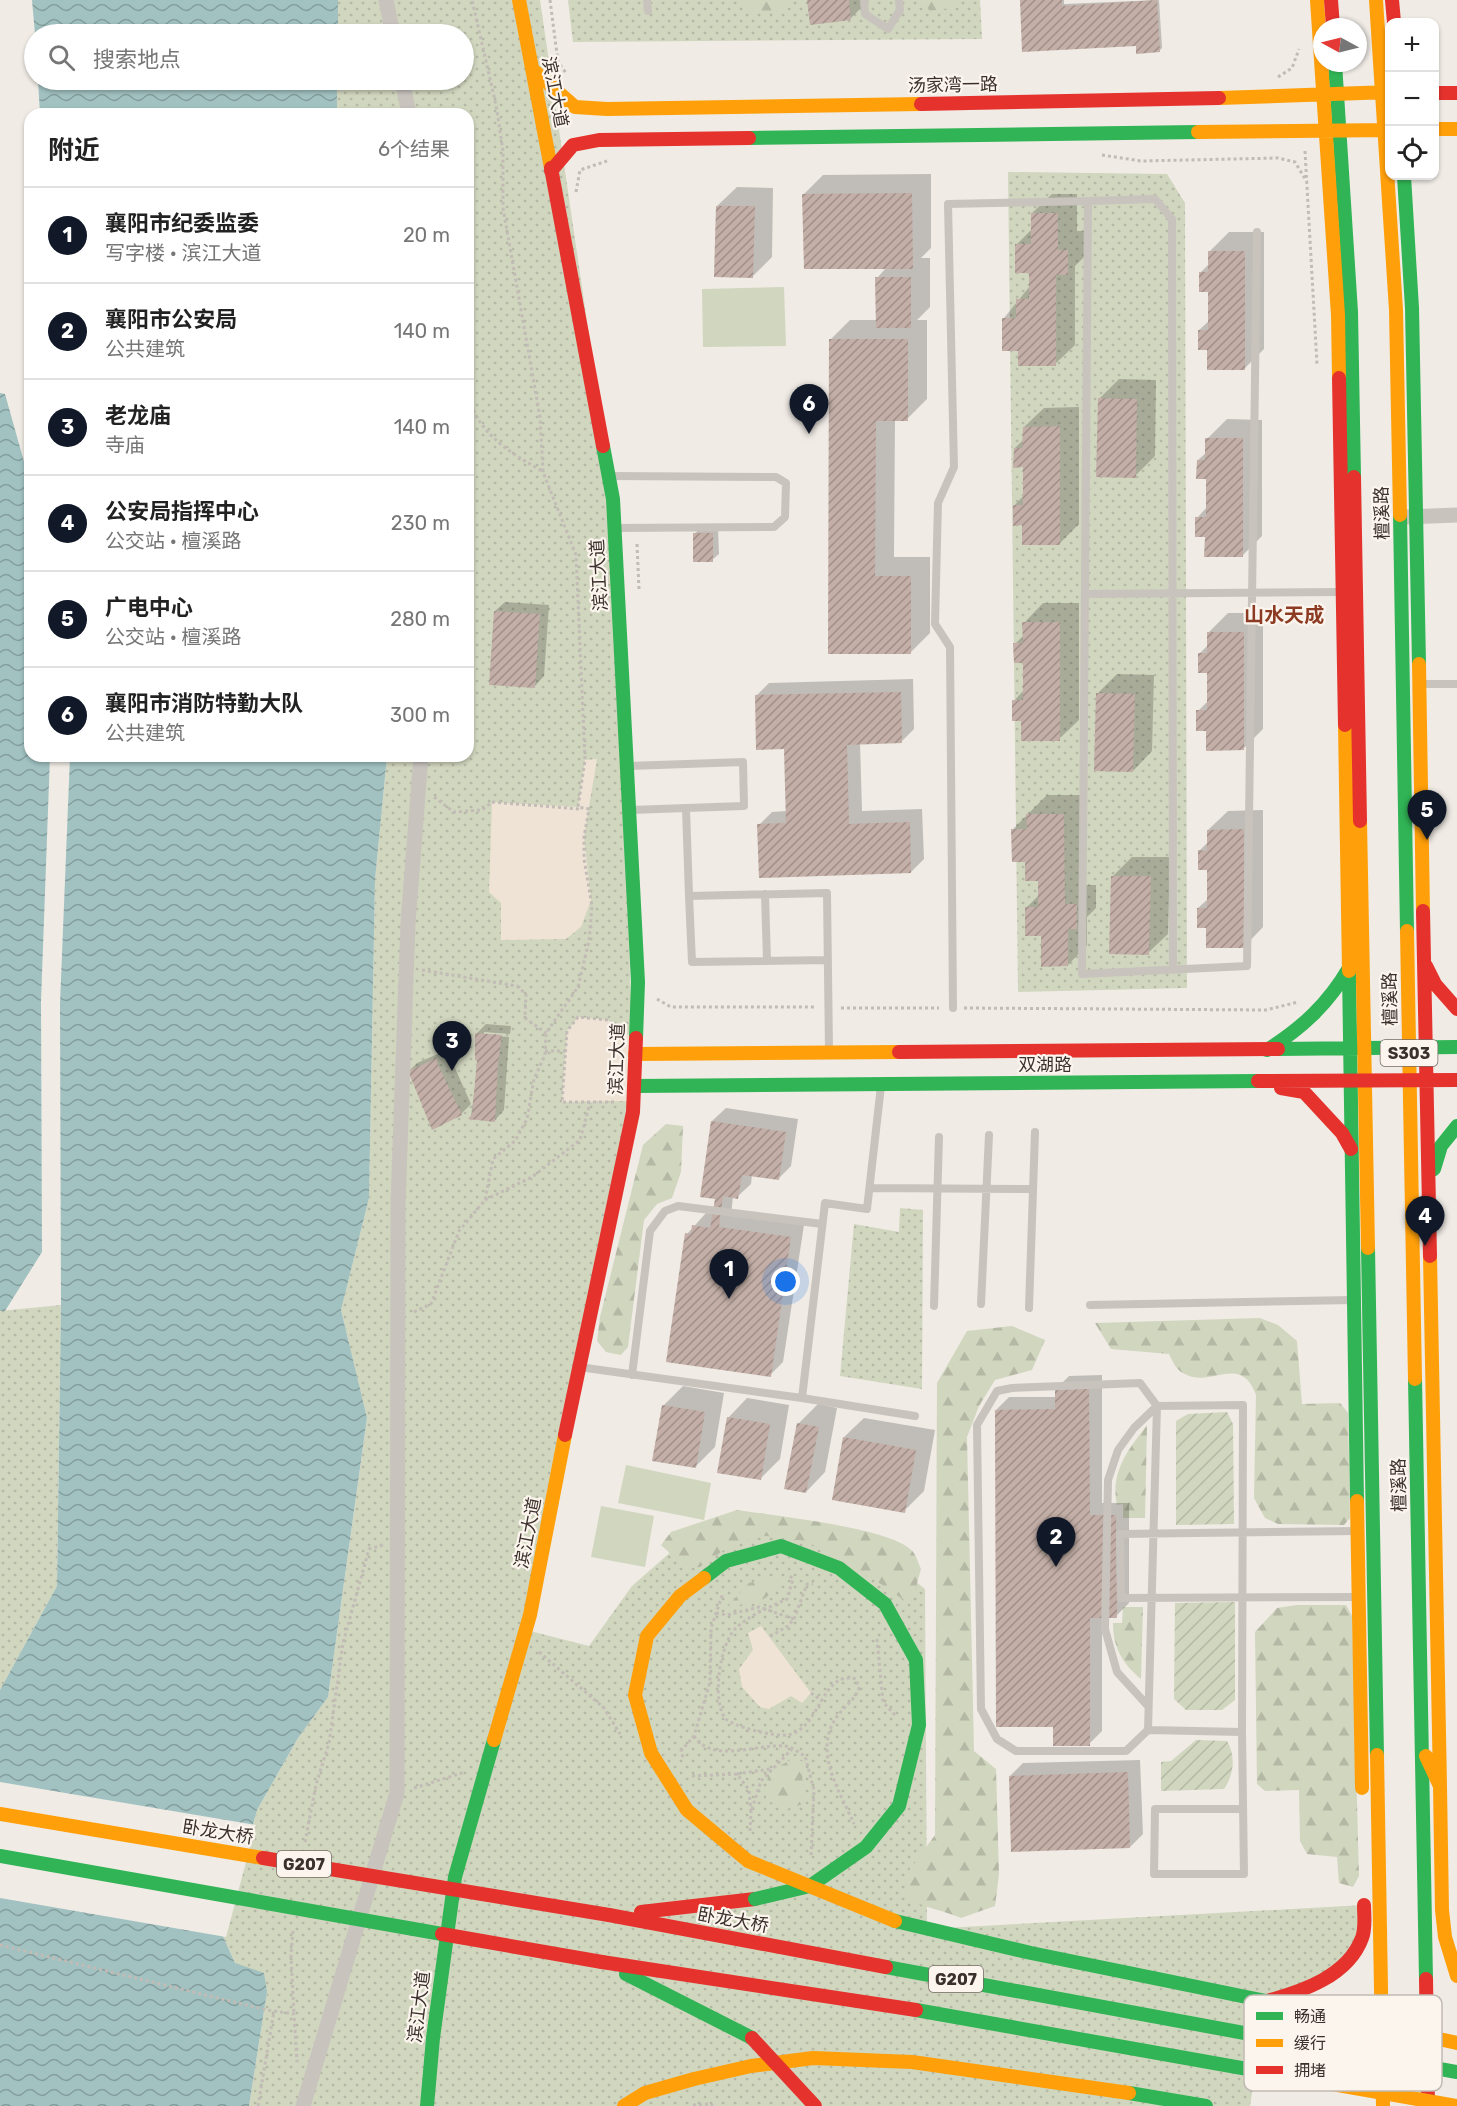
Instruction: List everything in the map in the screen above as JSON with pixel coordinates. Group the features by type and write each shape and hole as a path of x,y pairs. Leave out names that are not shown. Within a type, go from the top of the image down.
{"main road":[{"name":"滨江大道","path":"427,2106 433,2038 455,1877 524,1639 633,1101 636,1047 638,982 615,528 609,476 519,0"},
{"path":"1317,0 1330,94"},
{"path":"1331,0 1332,18"},
{"name":"檀溪路","path":"1376,0 1385,83"},
{"path":"1392,0 1394,18"},
{"name":"汤家湾一路","path":"532,68 546,84 575,107 607,109 1385,92"},
{"name":"檀溪路","path":"1334,72 1330,94 1351,312 1356,592 1357,1080 1366,1175 1379,1995"},
{"path":"1439,93 1457,93"},
{"path":"1439,129 1457,129"},
{"path":"551,171 573,145 598,140 1385,130"},
{"path":"1333,131 1349,967 1357,1049"},
{"name":"檀溪路","path":"1390,180 1396,310 1426,1995"},
{"path":"1404,180 1412,308 1440,1786 1450,1911 1445,1937 1457,1976"},
{"path":"1424,962 1435,984 1457,1009"},
{"path":"1267,1050 1299,1031 1321,1010 1336,992 1349,967"},
{"name":"双湖路","path":"636,1047 829,1052 1457,1047"},
{"path":"1357,1080 1352,1151 1362,1794 1375,1743"},
{"name":"双湖路","path":"634,1086 1457,1080"},
{"path":"1248,1081 1304,1092 1342,1133 1366,1175"},
{"path":"1429,1187 1441,1146 1457,1126"},
{"path":"609,1915 755,1899 766,1897 788,1891 799,1889 808,1887 810,1886 866,1846 899,1806 919,1725 915,1660 885,1604 839,1568 781,1546 726,1562 680,1596 647,1636 634,1695 651,1754 687,1810 748,1861 801,1884 808,1887 811,1888 843,1902 885,1919 1031,1953 1244,1997"},
{"path":"1422,1745 1440,1786"},
{"name":"卧龙大桥","path":"0,1814 609,1915 1244,2033"},
{"name":"G207","path":"0,1856 602,1962 915,2010 1244,2068"},
{"path":"1293,1995 1349,1960 1362,1938 1364,1893"},
{"path":"602,1962 753,2038 815,2106"},
{"path":"1442,2040 1457,2043"},
{"path":"624,2106 645,2093 694,2079 751,2066 813,2058 924,2063 1058,2081 1206,2106"},
{"name":"卧龙大桥","path":"1442,2069 1457,2072"},
{"name":"G207","path":"1372,2091 1457,2106"},
{"name":"檀溪路","path":"1382,2091 1383,2106"},
{"name":"檀溪路","path":"1428,2091 1428,2106"}],"street":[{"path":"386,0 391,24"},
{"path":"404,90 408,108"},
{"path":"1400,517 1457,515"},
{"path":"303,2106 397,1793 398,1204 406,967 421,762"},
{"path":"1425,1908 1450,1911"}],"lane":[{"path":"647,0 648,11"},
{"path":"864,0 865,14 888,29 900,10 899,0"},
{"path":"953,1008 950,647 935,624 938,503 954,467 948,204 1155,199 1172,219 1173,970"},
{"path":"1088,201 1087,594 1082,974 1247,966 1257,232"},
{"path":"609,476 776,477 786,483 785,517 774,527 615,528"},
{"path":"1087,594 1356,592"},
{"path":"1419,684 1457,684"},
{"path":"627,766 743,762 744,806 629,810"},
{"path":"686,808 692,962 828,960"},
{"path":"689,896 827,893 829,1052"},
{"path":"765,894 767,961"},
{"path":"802,1398 825,1203 867,1209 882,1084"},
{"path":"1029,1308 1035,1132"},
{"path":"981,1304 989,1135"},
{"path":"934,1306 939,1137"},
{"path":"870,1188 1032,1189"},
{"path":"632,1375 650,1231 665,1211 678,1206 822,1224"},
{"path":"1090,1305 1354,1300"},
{"path":"579,1367 915,1416"},
{"path":"1148,1730 1157,1406 1140,1383 1012,1388 997,1391 977,1425 981,1709 997,1740 1016,1751 1126,1751 1148,1730 1242,1732"},
{"path":"1148,1706 1118,1672 1105,1629 1108,1480 1118,1450 1134,1428 1157,1406 1243,1405 1242,1732 1244,1809 1244,1874 1154,1874 1155,1809 1244,1809"},
{"path":"1358,1532 1120,1534 1121,1598 1359,1597"}],"path":[{"path":"472,0 496,105 503,151 503,208 540,417 543,472 576,555 585,760 578,807 589,809"},
{"path":"550,0 558,62 569,78"},
{"path":"1269,77 1280,77 1292,68 1299,49"},
{"path":"1098,154 1141,161 1278,158 1295,162 1307,182"},
{"path":"576,197 580,170 608,161"},
{"path":"474,412 500,446 543,472"},
{"path":"634,528 638,554 640,601"},
{"path":"419,785 454,812 482,810 492,802 589,809"},
{"path":"485,1200 493,1159 515,1141 528,1119 534,1079 545,1051 546,1033 578,987 589,941 592,906 584,837 589,809"},
{"path":"406,967 517,986 526,994 525,1018 546,1033"},
{"path":"656,998 671,1007 828,1008 1266,1010 1300,1002"},
{"path":"633,1101 562,1102 567,1031 578,1017 608,1020 636,1047"},
{"path":"545,1051 566,1051"},
{"path":"398,1321 431,1304 459,1231 485,1200 532,1177 580,1140 590,1103"},
{"path":"305,1844 316,1785 329,1743 343,1643 369,1549 398,1540"},
{"path":"787,1574 793,1579 787,1599 734,1629 723,1651 718,1686 724,1718 734,1726 786,1736 802,1729 813,1719 828,1689 836,1682 849,1677 856,1679 859,1689 855,1699 835,1719 826,1743 830,1767 855,1827"},
{"path":"769,1637 788,1626 794,1619 807,1584 817,1583"},
{"path":"684,1760 681,1751 694,1736 710,1682 711,1628 723,1593 732,1587"},
{"path":"716,1613 727,1615 746,1608 768,1608 794,1619"},
{"path":"876,1631 884,1702 896,1717"},
{"path":"524,1639 604,1708 625,1742"},
{"path":"811,1693 822,1701"},
{"path":"694,1736 699,1744 714,1751 786,1746 805,1756 814,1790 811,1862"},
{"path":"737,1774 749,1790 751,1812 761,1781 792,1749"},
{"path":"397,1793 487,1765"},
{"path":"687,1768 690,1776 737,1774 772,1768"},
{"path":"852,1819 861,1814"},
{"path":"294,1923 291,1955 298,2071"},
{"path":"0,1945 267,2010 294,2013"},
{"path":"258,2106 274,2011"},
{"path":"688,2106 708,2104 714,2106"}],"green space":[{"path":"338,0 540,0 613,499 634,1086 526,1630 589,1646 632,1586 681,1543 762,1513 867,1543 925,1589 927,1929 1364,1905 1349,1960 1278,1995 1244,1995 1244,2091 1252,2091 1250,2106 249,2106 267,1992 235,1963 222,1934 257,1810 298,1738 328,1697 367,1419 341,1310 369,1198 375,880 386,762 474,762 474,108 337,108 337,90 474,90 474,24 338,24"},
{"path":"568,0 980,0 982,39 573,42"},
{"path":"735,0 789,0 788,9 750,13"},
{"path":"920,0 959,0 957,7 930,11"},
{"path":"1008,172 1167,174 1185,203 1187,988 1018,992"},
{"path":"784,287 786,346 703,347 702,289"},
{"path":"666,1124 683,1126 681,1172 672,1198 657,1204 644,1220 628,1347 621,1355 606,1352 597,1341 600,1317 643,1145"},
{"path":"900,1208 923,1210 922,1389 840,1376 854,1224 899,1232"},
{"path":"61,1305 57,1586 0,1690 0,1311"},
{"path":"1260,1318 1278,1325 1297,1341 1302,1404 1340,1403 1348,1413 1350,1518 1344,1525 1278,1524 1265,1518 1254,1498 1256,1395 1249,1382 1242,1376 1224,1374 1204,1378 1194,1377 1178,1370 1169,1354 1111,1349 1095,1323"},
{"path":"1012,1326 1045,1340 1032,1370 995,1380 979,1406 967,1437 974,1751 996,1769 999,1874 995,1906 961,1918 923,1905 904,1895 908,1872 935,1835 937,1383 967,1331"},
{"path":"1227,1412 1233,1424 1234,1524 1176,1525 1176,1421 1188,1414"},
{"path":"1147,1425 1145,1518 1123,1518 1123,1504 1117,1505 1118,1472 1133,1443"},
{"path":"626,1465 711,1483 704,1520 618,1503"},
{"path":"601,1506 654,1516 645,1567 591,1557"},
{"path":"737,1510 854,1529 897,1541 912,1551 921,1569 911,1605 881,1584 806,1541 759,1535 724,1550 700,1567 686,1568 661,1545 671,1532"},
{"path":"772,1577 781,1578 771,1593 760,1601 728,1606 749,1583"},
{"path":"1235,1602 1235,1700 1222,1710 1186,1710 1174,1699 1175,1603"},
{"path":"1297,1605 1346,1605 1352,1616 1359,1876 1353,1887 1339,1883 1337,1857 1307,1854 1300,1841 1299,1790 1265,1791 1257,1784 1255,1632 1277,1608"},
{"path":"1123,1607 1143,1607 1141,1679 1120,1655 1113,1632 1113,1623 1122,1623"},
{"path":"1196,1740 1227,1741 1232,1753 1233,1765 1224,1789 1161,1791 1161,1762 1171,1761"},
{"path":"792,1759 802,1761 803,1804 787,1809 766,1800 768,1773"}],"shaded area":[{"path":"597,759 584,837 591,900 581,927 566,939 501,940 501,903 489,892 492,802 578,807 585,760"},
{"path":"578,1017 608,1020 636,1040 633,1101 562,1102 567,1031"},
{"path":"761,1626 811,1693 802,1703 791,1696 769,1709 760,1707 742,1687 739,1669 753,1650 748,1633"}],"water":[{"path":"32,0 338,0 338,24 34,24"},
{"path":"39,90 337,90 337,108 40,108"},
{"path":"0,393 5,394 24,462 24,762 50,762 41,1001 42,1252 5,1311 0,1311"},
{"path":"70,762 386,762 375,880 369,1198 341,1310 367,1418 328,1697 298,1738 257,1810 222,1934 235,1963 264,1973 267,1992 249,2106 0,2106 0,1690 57,1586 61,1305 60,1004"}],"pier":[{"path":"0,1782 256,1825 226,1937 0,1898"}],"building":[{"path":"807,0 849,0 851,20 810,25"},
{"path":"1020,0 1062,0 1062,6 1157,0 1160,52 1136,54 1136,46 1022,52"},
{"path":"912,193 913,269 804,269 802,194"},
{"path":"716,206 755,206 753,278 714,277"},
{"path":"1031,213 1058,213 1058,250 1068,250 1068,275 1056,275 1056,366 1018,366 1018,351 1002,351 1002,318 1016,318 1016,299 1029,299 1029,273 1015,273 1015,244 1031,244"},
{"path":"1208,251 1245,251 1245,370 1207,370 1207,350 1198,350 1198,330 1208,330 1208,292 1199,292 1199,272 1208,272"},
{"path":"875,277 911,277 911,328 876,328"},
{"path":"829,339 908,339 908,421 876,421 875,576 911,576 911,654 828,654"},
{"path":"1098,398 1137,399 1136,478 1096,477"},
{"path":"1060,426 1060,545 1022,545 1022,525 1013,526 1013,505 1023,505 1023,467 1013,468 1014,448 1022,448 1023,427"},
{"path":"1205,438 1243,438 1243,557 1204,557 1205,537 1195,537 1195,517 1206,517 1206,479 1196,479 1197,460 1205,460"},
{"path":"693,533 713,533 713,562 693,562"},
{"path":"494,611 540,614 535,688 489,685"},
{"path":"1022,622 1060,622 1060,741 1021,741 1021,721 1012,721 1012,700 1023,700 1023,663 1014,663 1013,643 1023,643"},
{"path":"1207,632 1244,632 1244,750 1206,751 1206,731 1196,731 1196,710 1207,710 1207,673 1198,673 1198,653 1207,653"},
{"path":"901,692 902,743 847,745 849,824 910,822 911,873 759,878 757,824 786,823 784,749 756,750 755,695"},
{"path":"1096,693 1135,694 1133,772 1094,771"},
{"path":"1026,814 1064,814 1065,904 1077,904 1077,929 1068,929 1068,966 1041,967 1041,936 1025,936 1025,907 1038,907 1038,881 1025,881 1025,862 1012,862 1011,829 1027,829"},
{"path":"1244,829 1244,948 1206,948 1206,928 1197,928 1197,908 1207,908 1207,870 1198,870 1198,850 1207,851 1207,830"},
{"path":"1111,876 1151,876 1149,955 1109,954"},
{"path":"475,1033 502,1035 495,1122 468,1119 472,1114 477,1061 475,1060"},
{"path":"437,1058 438,1065 462,1115 432,1130 411,1078 406,1072"},
{"path":"711,1121 786,1132 779,1180 742,1175 738,1199 723,1196 719,1227 791,1237 771,1377 666,1362 685,1233 691,1234 692,1225 710,1228 715,1199 700,1197"},
{"path":"1055,1388 1089,1388 1090,1515 1116,1515 1117,1618 1090,1618 1090,1746 1053,1746 1053,1727 996,1727 995,1410 1055,1409"},
{"path":"662,1405 705,1412 696,1468 652,1461"},
{"path":"727,1417 770,1424 761,1480 717,1473"},
{"path":"797,1423 819,1427 806,1493 784,1489"},
{"path":"843,1437 916,1450 905,1513 832,1500"},
{"path":"1128,1772 1130,1848 1011,1852 1009,1776"}],"traffic: fast":[{"path":"1336,72 1351,312 1354,477"},
{"path":"749,138 1198,132"},
{"path":"1404,180 1412,308 1419,664"},
{"path":"603,446 613,499 638,982 636,1038"},
{"path":"1400,515 1407,931"},
{"path":"1267,1050 1292,1033 1313,1014 1332,993 1349,968"},
{"path":"1349,971 1357,1501"},
{"path":"1278,1049 1457,1047"},
{"path":"634,1086 1258,1081"},
{"path":"1434,1169 1441,1146 1457,1126"},
{"path":"1368,1248 1377,1755"},
{"path":"1415,1379 1426,1979"},
{"path":"704,1578 726,1561 781,1546 839,1568 885,1604 916,1660 919,1725 899,1806 866,1847 810,1886 755,1899"},
{"path":"427,2106 433,2038 455,1877 494,1740"},
{"path":"0,1856 442,1934"},
{"path":"895,1921 1031,1953 1244,1997"},
{"path":"886,1967 1244,2033"},
{"path":"626,1974 752,2038"},
{"path":"916,2010 1244,2068"},
{"path":"1442,2069 1457,2072"},
{"path":"1129,2093 1206,2106"}],"traffic: slow":[{"path":"519,0 551,168"},
{"path":"1317,0 1338,315 1339,378"},
{"path":"1376,0 1396,310 1400,515"},
{"path":"532,69 575,107 607,109 921,104"},
{"path":"1219,98 1385,92"},
{"path":"1439,129 1457,129"},
{"path":"1198,132 1385,130"},
{"path":"1419,664 1423,911"},
{"path":"1345,725 1349,971"},
{"path":"1360,821 1368,1248"},
{"path":"1407,931 1415,1379"},
{"path":"635,1054 899,1052"},
{"path":"1430,1256 1440,1786"},
{"path":"494,1740 530,1615 565,1435"},
{"path":"1357,1501 1362,1788"},
{"path":"704,1578 680,1596 647,1636 635,1695 651,1753 687,1810 748,1861 895,1921"},
{"path":"1377,1755 1381,1995"},
{"path":"1426,1756 1440,1786 1442,1910 1445,1937 1457,1976"},
{"path":"0,1814 263,1858"},
{"path":"1442,2040 1457,2043"},
{"path":"624,2106 645,2093 694,2079 751,2066 813,2058 912,2062 1129,2093"},
{"path":"1372,2091 1457,2106"},
{"path":"1383,2091 1383,2106"}],"traffic: jam":[{"path":"1331,0 1332,18"},
{"path":"1392,0 1394,18"},
{"path":"1439,93 1457,93"},
{"path":"921,104 1219,98"},
{"path":"551,171 573,145 599,140 749,138"},
{"path":"551,168 603,446"},
{"path":"1339,378 1345,725"},
{"path":"1354,477 1360,821"},
{"path":"1423,911 1430,1256"},
{"path":"1426,966 1435,984 1457,1009"},
{"path":"565,1435 633,1112 636,1038"},
{"path":"899,1052 1278,1049"},
{"path":"1258,1081 1457,1080"},
{"path":"1281,1088 1304,1092 1342,1133 1351,1149"},
{"path":"263,1858 609,1915"},
{"path":"641,1912 755,1899"},
{"path":"1286,1995 1323,1980 1346,1962 1362,1938 1364,1905"},
{"path":"609,1915 886,1967"},
{"path":"442,1934 602,1962"},
{"path":"602,1962 916,2010"},
{"path":"1426,1979 1426,1995"},
{"path":"752,2038 815,2106"},
{"path":"1428,2091 1428,2106"}],"place":[{"name":"襄阳市消防特勤大队","path":"809,434"},
{"name":"广电中心","path":"1427,840"},
{"name":"老龙庙","path":"452,1071"},
{"name":"公安局指挥中心","path":"1425,1246"},
{"name":"襄阳市纪委监委","path":"729,1299"},
{"name":"襄阳市公安局","path":"1056,1567"}],"district":[{"name":"山水天成","path":"1284,615"}]}
